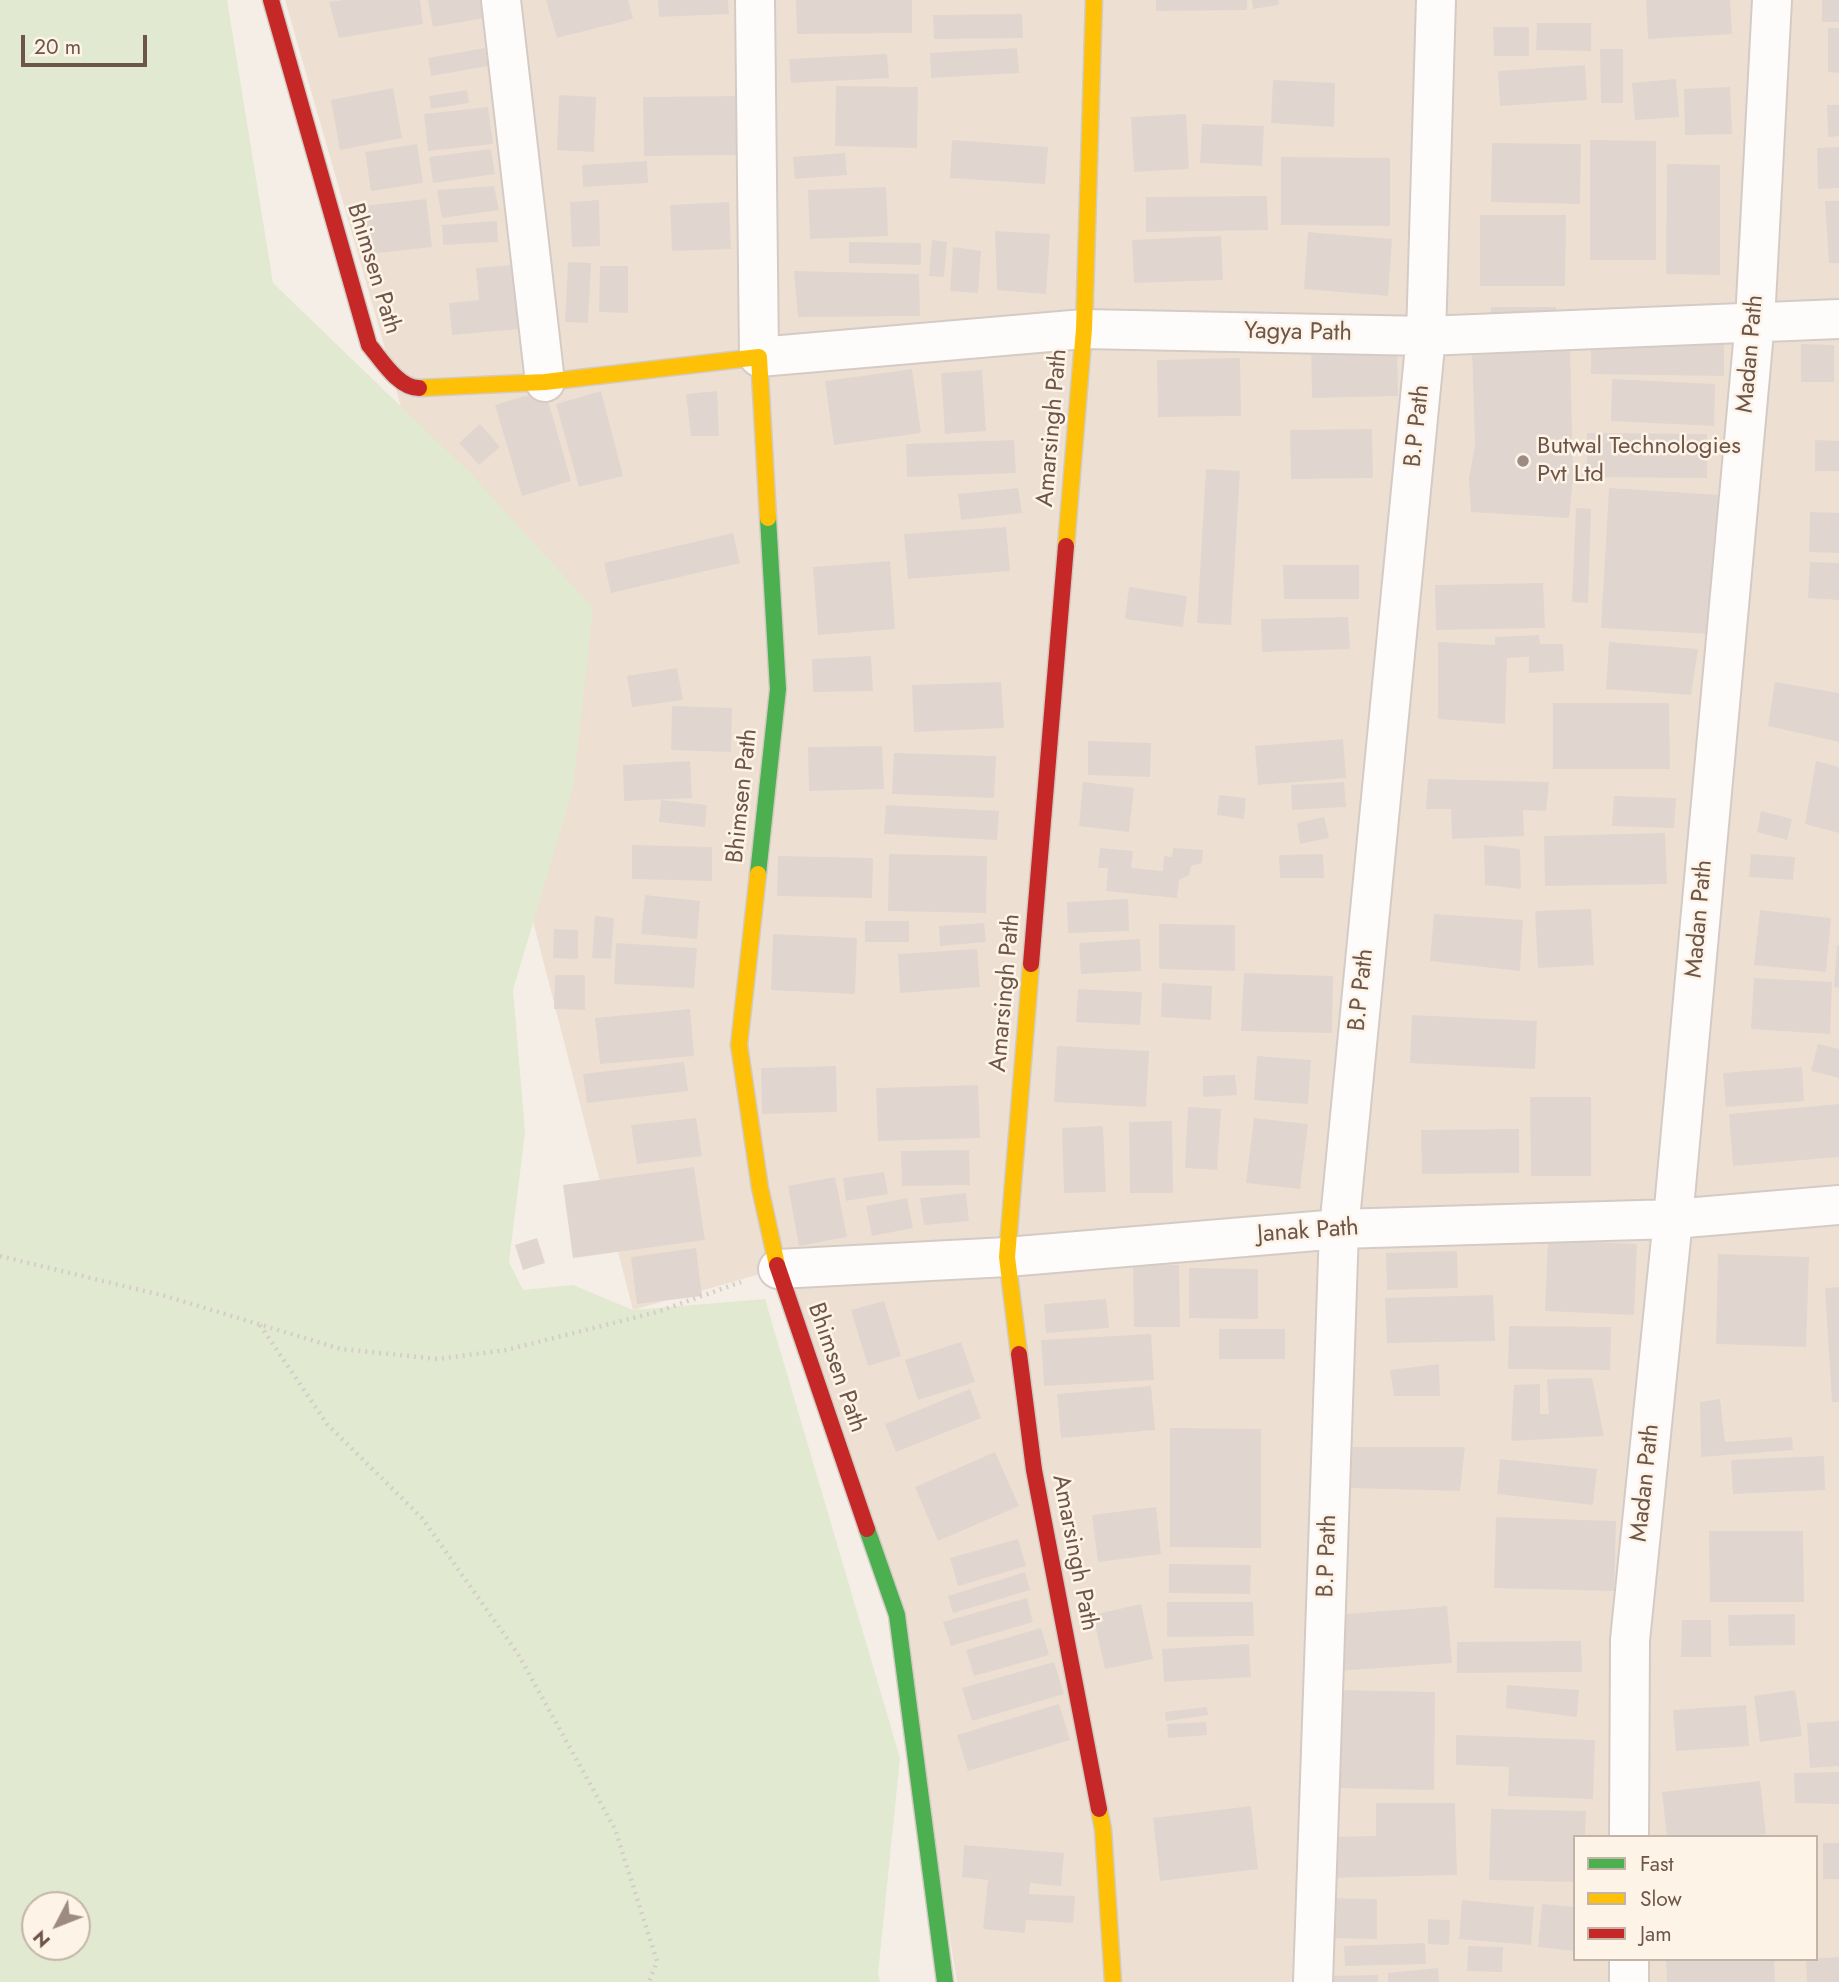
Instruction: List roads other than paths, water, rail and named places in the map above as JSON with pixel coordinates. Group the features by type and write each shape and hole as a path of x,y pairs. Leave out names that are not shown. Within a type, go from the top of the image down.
{"street":[{"name":"Bhimsen Path","path":"271,0 369,345 393,373 413,388 545,382 759,357 778,688 739,1045 760,1188 778,1269 897,1615 945,1982"},
{"path":"501,0 545,382"},
{"path":"755,0 759,357"},
{"name":"Amarsingh Path","path":"1094,0 1084,329 1007,1257 1034,1470 1103,1829 1113,1982"},
{"name":"B.P Path","path":"1313,1982 1339,1228 1426,336 1436,0"},
{"name":"Madan Path","path":"1629,1835 1630,1640 1673,1219 1755,321 1772,0"},
{"name":"Yagya Path","path":"759,357 1084,329 1426,336 1839,319"},
{"name":"Janak Path","path":"778,1269 1007,1257 1339,1228 1673,1219 1839,1205"},
{"path":"1629,1961 1629,1982"}],"place":[{"name":"Butwal Technologies Pvt Ltd","path":"1523,461"}]}
